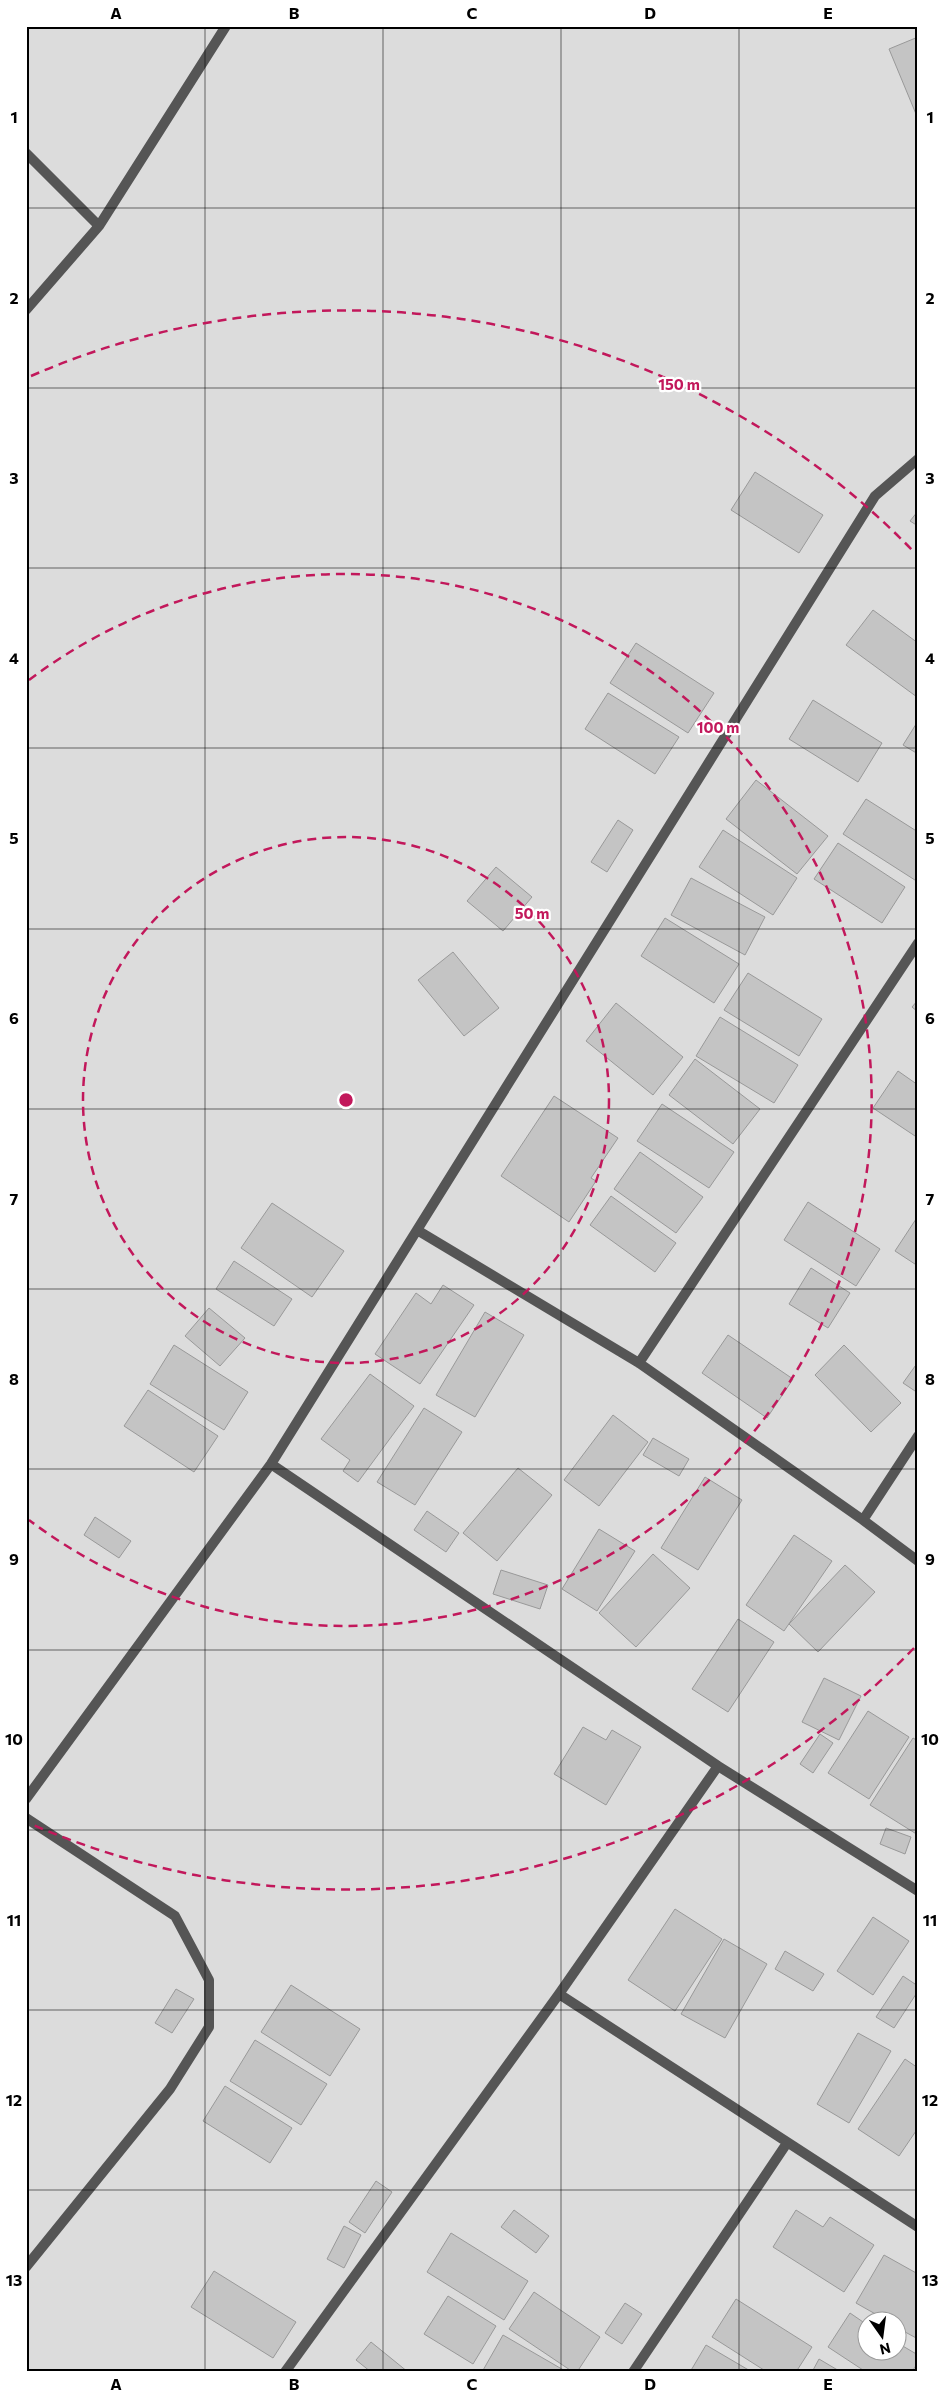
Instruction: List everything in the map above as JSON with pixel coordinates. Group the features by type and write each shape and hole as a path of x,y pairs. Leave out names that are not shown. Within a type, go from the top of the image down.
{"street":[{"path":"26,310 99,226 226,26"},
{"path":"26,154 99,226"},
{"path":"26,1799 271,1464 875,496 918,459"},
{"path":"639,1363 918,943"},
{"path":"417,1230 639,1363 863,1520 918,1561"},
{"path":"863,1520 918,1436"},
{"path":"271,1464 718,1766 918,1892"},
{"path":"285,2372 559,1994 718,1766"},
{"path":"26,1818 175,1916 209,1980 209,2027 170,2089 26,2267"},
{"path":"559,1994 918,2227"},
{"path":"633,2372 787,2143"}],"shaded area":[{"path":"26,26 918,26 918,2372 26,2372"}],"building":[{"path":"918,37 918,113 916,114 889,49"},
{"path":"755,472 823,515 799,553 731,510"},
{"path":"918,511 918,526 910,521"},
{"path":"873,610 918,643 917,697 846,645"},
{"path":"636,643 714,693 688,733 610,683"},
{"path":"608,693 679,737 655,774 585,729"},
{"path":"813,700 882,743 858,782 789,739"},
{"path":"918,721 918,754 903,745"},
{"path":"756,780 828,836 797,874 726,819"},
{"path":"866,799 918,832 918,882 843,834"},
{"path":"618,820 633,830 607,872 591,862"},
{"path":"723,830 797,878 773,915 699,867"},
{"path":"838,843 905,887 882,923 814,879"},
{"path":"496,867 532,897 503,931 467,901"},
{"path":"691,878 765,917 745,955 671,915"},
{"path":"665,918 739,964 714,1003 641,956"},
{"path":"453,952 499,1008 464,1036 418,980"},
{"path":"748,973 822,1019 799,1056 724,1010"},
{"path":"918,1000 918,1012 912,1007"},
{"path":"616,1003 683,1057 653,1095 586,1041"},
{"path":"720,1017 798,1065 774,1103 696,1056"},
{"path":"695,1059 760,1109 733,1144 669,1095"},
{"path":"898,1071 918,1085 918,1138 873,1108"},
{"path":"554,1096 618,1138 591,1178 596,1181 569,1222 501,1176"},
{"path":"662,1104 734,1152 709,1188 637,1141"},
{"path":"640,1152 703,1197 676,1233 614,1189"},
{"path":"611,1196 676,1243 655,1272 590,1225"},
{"path":"808,1202 880,1249 856,1286 784,1240"},
{"path":"272,1203 344,1251 312,1297 241,1248"},
{"path":"918,1216 918,1266 895,1251"},
{"path":"234,1261 292,1299 274,1326 216,1289"},
{"path":"811,1268 850,1293 828,1328 789,1304"},
{"path":"443,1285 474,1305 420,1384 375,1354 416,1293 431,1304"},
{"path":"209,1308 245,1338 220,1366 185,1336"},
{"path":"485,1312 524,1335 475,1417 436,1395"},
{"path":"728,1335 793,1379 767,1418 702,1373"},
{"path":"174,1345 248,1392 224,1430 150,1384"},
{"path":"844,1345 901,1403 871,1432 815,1375"},
{"path":"918,1362 918,1393 903,1383"},
{"path":"370,1374 414,1406 358,1482 343,1471 350,1460 321,1439"},
{"path":"148,1390 218,1436 194,1472 124,1426"},
{"path":"424,1408 462,1432 415,1505 377,1482"},
{"path":"613,1415 648,1442 599,1506 564,1480"},
{"path":"653,1438 689,1459 679,1476 643,1455"},
{"path":"518,1468 552,1495 497,1561 463,1533"},
{"path":"705,1477 742,1500 698,1570 661,1548"},
{"path":"427,1511 459,1533 446,1552 414,1530"},
{"path":"95,1517 131,1541 119,1558 84,1535"},
{"path":"599,1529 635,1551 597,1611 562,1589"},
{"path":"794,1535 832,1561 784,1631 746,1605"},
{"path":"653,1554 690,1588 636,1647 599,1613"},
{"path":"845,1565 875,1592 818,1652 789,1624"},
{"path":"501,1570 548,1585 540,1609 493,1594"},
{"path":"738,1619 774,1642 728,1712 692,1689"},
{"path":"824,1678 861,1696 839,1740 802,1722"},
{"path":"868,1711 909,1737 869,1799 828,1773"},
{"path":"583,1727 606,1740 612,1730 641,1747 606,1805 554,1774"},
{"path":"820,1734 833,1743 813,1773 800,1764"},
{"path":"913,1738 918,1741 918,1835 870,1805"},
{"path":"886,1828 911,1837 905,1854 880,1844"},
{"path":"675,1909 722,1939 675,2011 628,1980"},
{"path":"873,1917 909,1941 873,1995 837,1971"},
{"path":"724,1939 767,1964 725,2038 681,2014"},
{"path":"785,1951 824,1974 813,1991 775,1969"},
{"path":"903,1976 918,1986 918,1991 894,2028 876,2017"},
{"path":"291,1985 360,2029 330,2076 261,2032"},
{"path":"176,1989 194,1999 172,2033 155,2023"},
{"path":"858,2033 891,2051 849,2123 817,2104"},
{"path":"255,2040 327,2084 301,2125 230,2081"},
{"path":"905,2059 918,2068 918,2128 899,2156 858,2129"},
{"path":"225,2086 292,2128 270,2163 203,2121"},
{"path":"376,2181 392,2192 365,2233 349,2222"},
{"path":"514,2210 549,2236 536,2253 501,2227"},
{"path":"796,2210 823,2227 830,2217 874,2245 844,2292 773,2247"},
{"path":"344,2226 361,2235 344,2268 327,2259"},
{"path":"451,2233 528,2281 504,2320 427,2272"},
{"path":"884,2255 918,2274 918,2339 906,2332 906,2310 868,2310 856,2303"},
{"path":"214,2271 296,2322 273,2358 191,2307"},
{"path":"534,2292 600,2337 577,2372 573,2372 509,2329"},
{"path":"448,2296 496,2326 473,2364 424,2334"},
{"path":"736,2299 812,2347 796,2372 767,2372 712,2337"},
{"path":"625,2303 642,2314 622,2344 605,2333"},
{"path":"850,2313 856,2317 856,2360 906,2360 906,2348 918,2355 918,2362 912,2372 866,2372 828,2347"},
{"path":"503,2335 567,2372 482,2372"},
{"path":"371,2342 408,2372 371,2372 356,2360"},
{"path":"706,2345 752,2372 690,2372"},
{"path":"819,2359 841,2372 812,2372"}]}
